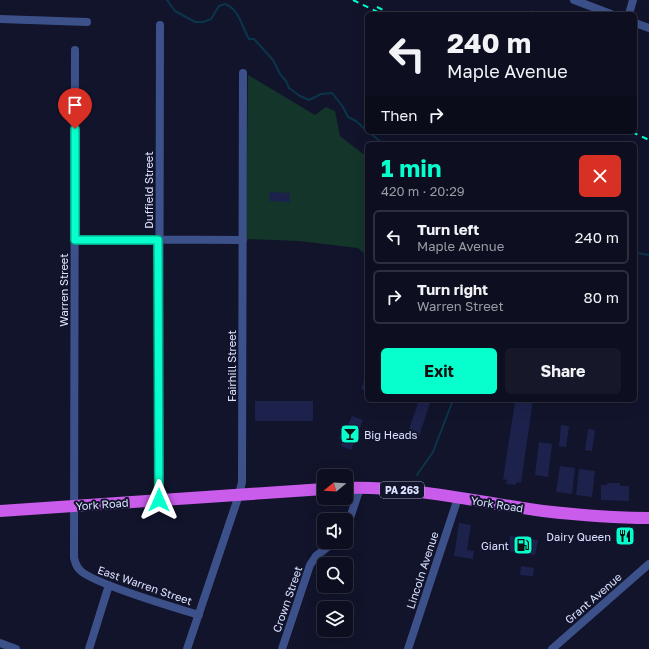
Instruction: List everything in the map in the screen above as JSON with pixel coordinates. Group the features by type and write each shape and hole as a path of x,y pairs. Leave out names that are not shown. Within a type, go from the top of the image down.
{"highway":[{"name":"York Road","path":"353,488 401,490 543,511 649,518"},
{"name":"York Road","path":"0,511 317,489"}],"street":[{"path":"574,0 606,12"},
{"path":"630,12 633,0"},
{"path":"0,19 87,22"},
{"path":"637,24 649,28"},
{"name":"Duffield Street","path":"159,500 158,240 160,25"},
{"name":"Warren Street","path":"74,506 76,50"},
{"name":"Fairhill Street","path":"187,649 239,495 242,482 243,73"},
{"path":"75,240 243,240"},
{"path":"352,513 360,488"},
{"name":"Lincoln Avenue","path":"408,649 458,498"},
{"name":"East Warren Street","path":"74,506 74,558 79,570 87,576 109,585 199,615"},
{"name":"Crown Street","path":"282,649 310,565 316,556 325,549"},
{"name":"Grant Avenue","path":"552,649 649,564"},
{"path":"89,649 109,585"},
{"path":"0,643 16,649"}],"green space":[{"path":"248,75 315,115 326,107 335,111 340,136 365,155 365,254 358,248 299,241 246,239"}],"building":[{"path":"270,192 290,193 290,202 269,201"},
{"path":"365,378 365,390 361,389"},
{"path":"255,401 313,401 313,421 255,421"},
{"path":"418,402 430,402 418,439 407,435"},
{"path":"515,402 533,402 521,483 517,482 516,485 506,484 507,480 503,479"},
{"path":"352,416 363,420 351,450 341,446 343,440 339,439 343,428 346,429"},
{"path":"561,425 569,426 566,447 559,446"},
{"path":"588,429 595,430 592,451 585,450"},
{"path":"539,442 552,444 548,477 535,475"},
{"path":"560,466 575,468 572,494 556,492"},
{"path":"579,469 595,471 592,497 576,495"},
{"path":"607,483 620,483 620,486 629,486 629,501 601,500 601,485 607,485"},
{"path":"459,523 471,525 467,550 474,551 473,559 454,556"},
{"name":"Dairy Queen","path":"620,529 629,529 630,543 620,543"},
{"path":"510,536 538,540 535,555 508,551"},
{"path":"521,566 534,568 533,576 520,575"}],"waterway":[{"path":"167,0 175,11 195,22 203,22 211,19 219,6 225,4 230,6 240,19 249,39 254,39 273,60 289,88 300,96 309,100 321,94 332,93 343,107 348,117 356,121 365,129"},
{"path":"371,134 381,142"},
{"path":"637,252 649,255"},
{"path":"417,475 433,452 452,402"}],"railway":[{"path":"353,0 378,12"},
{"path":"377,7 388,12"},
{"path":"636,134 649,140"}],"place":[{"name":"Big Heads","path":"350,434"},
{"name":"Dairy Queen","path":"625,536"},
{"name":"Giant","path":"523,545"}],"route":[{"path":"75,129 75,240 158,240 159,500"}]}
